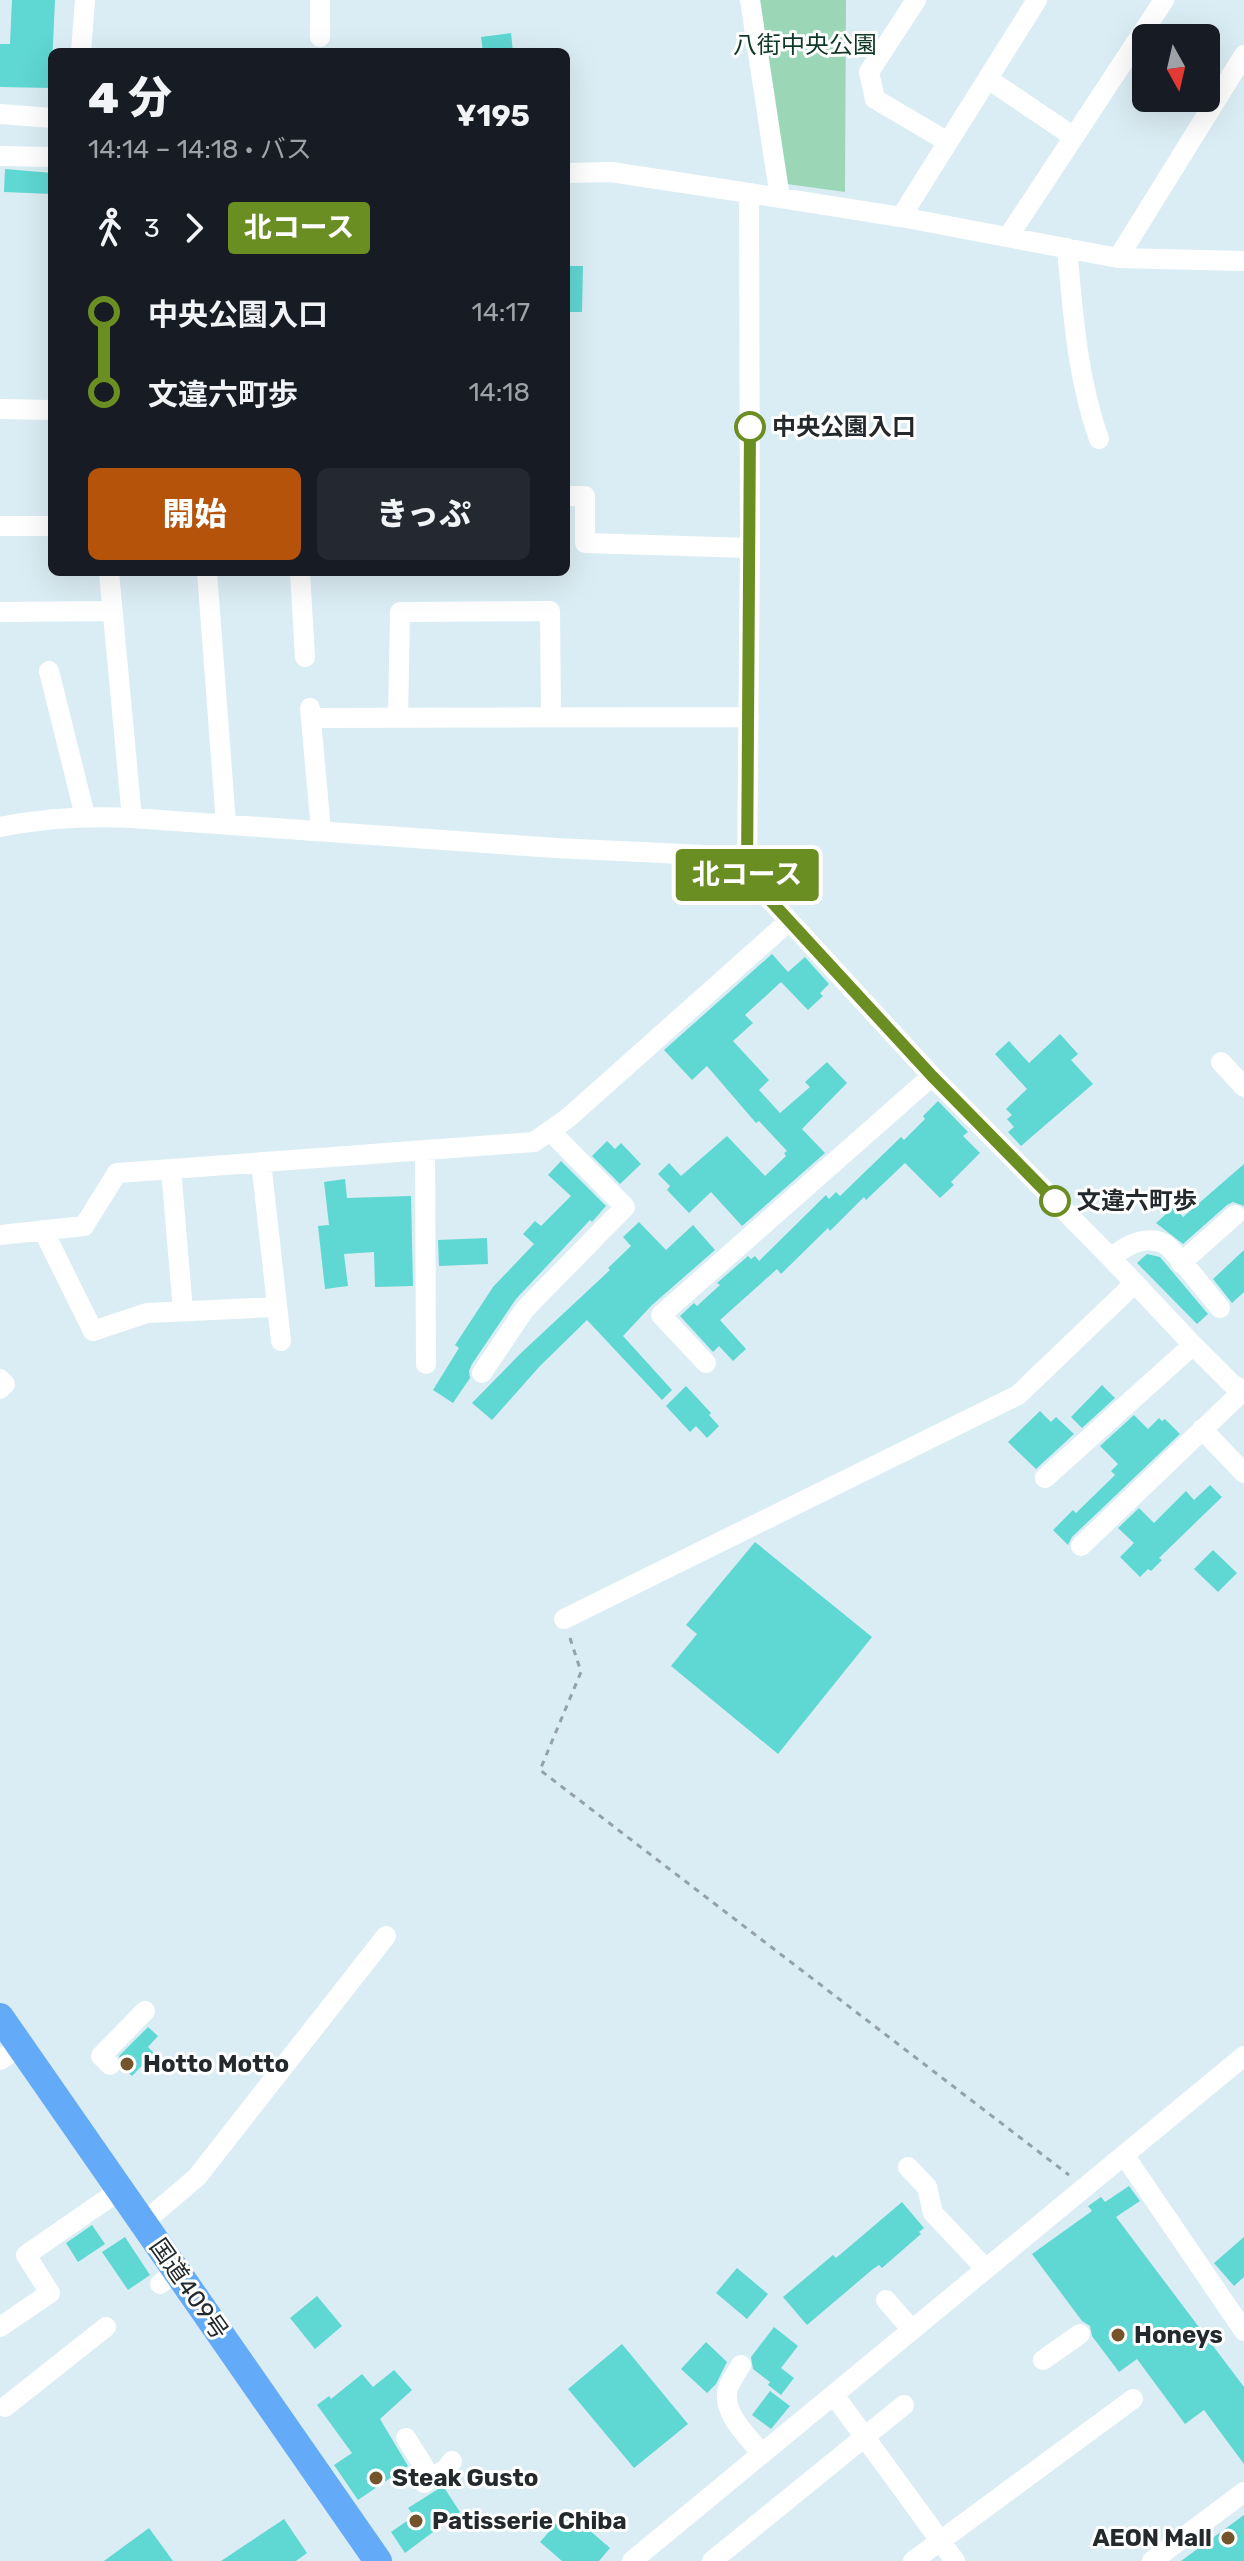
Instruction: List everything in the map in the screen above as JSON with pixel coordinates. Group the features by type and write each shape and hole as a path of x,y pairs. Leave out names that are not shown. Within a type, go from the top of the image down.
{"highway":[{"name":"国道409号","path":"1,2019 10,2053 69,2115 93,2168 120,2190 143,2223 168,2277 362,2523 378,2561"}],"street":[{"path":"81,48 85,0"},
{"path":"320,0 320,37"},
{"path":"750,0 780,198"},
{"path":"916,0 869,72 875,99 948,142"},
{"path":"901,217 1037,0"},
{"path":"1008,237 1164,0"},
{"path":"1118,258 1244,55"},
{"path":"988,79 1074,137"},
{"path":"0,114 48,118"},
{"path":"0,156 48,157"},
{"path":"570,173 611,172 749,193 901,217 1118,258 1243,259"},
{"path":"747,875 749,193"},
{"path":"1067,248 1075,342 1088,409 1099,439"},
{"path":"0,409 48,410"},
{"path":"570,496 585,496 585,543 750,548"},
{"path":"0,526 48,526"},
{"path":"109,576 132,818"},
{"path":"207,576 226,824"},
{"path":"300,576 305,657"},
{"path":"0,612 112,611"},
{"path":"398,718 400,612 535,611 550,611 551,717"},
{"path":"49,671 85,816"},
{"path":"321,831 311,712 398,718 749,717"},
{"path":"0,827 34,820 85,816 226,824 556,848 704,855 747,875 932,1076 1232,1384 1240,1398 1202,1429 1081,1546"},
{"path":"0,1235 84,1226 117,1173 534,1142 568,1118 788,922"},
{"path":"1221,1062 1244,1087"},
{"path":"706,1363 661,1315 932,1076"},
{"path":"482,1373 525,1309 625,1207 550,1131"},
{"path":"425,1150 426,1364"},
{"path":"261,1162 281,1341"},
{"path":"171,1169 183,1311"},
{"path":"1181,1263 1235,1215"},
{"path":"43,1230 93,1331 147,1313 277,1307"},
{"path":"1111,1258 1135,1242 1150,1241 1165,1245 1220,1308"},
{"path":"564,1619 1018,1395 1135,1283"},
{"path":"1045,1478 1193,1345"},
{"path":"0,1379 5,1384 0,1389"},
{"path":"1202,1429 1244,1473"},
{"path":"143,2223 197,2177 386,1936"},
{"path":"110,2065 101,2056 145,2011"},
{"path":"632,2561 647,2539 762,2454 1244,2056"},
{"path":"1124,2155 1244,2331"},
{"path":"908,2167 927,2187 933,2213 986,2269"},
{"path":"0,2327 50,2293 26,2255 120,2190"},
{"path":"886,2300 912,2330"},
{"path":"5,2407 106,2327"},
{"path":"1043,2360 1080,2334"},
{"path":"741,2365 728,2387 731,2414 762,2454"},
{"path":"834,2395 955,2561"},
{"path":"913,2561 1133,2399"},
{"path":"712,2561 904,2405"},
{"path":"406,2438 428,2481 452,2461"},
{"path":"1152,2561 1244,2492"}],"path":[{"path":"564,1619 581,1672 540,1770 1085,2188"}],"green space":[{"name":"八街中央公園","path":"758,0 846,0 845,192 787,184"}],"building":[{"path":"12,0 55,0 53,48 48,48 48,88 0,87 0,44 10,44"},
{"path":"511,33 513,48 482,48 481,37"},
{"path":"5,169 48,173 48,194 4,192"},
{"path":"570,266 583,266 582,312 570,312"},
{"path":"772,954 788,972 805,957 829,984 820,993 823,996 808,1010 781,982 745,1015 753,1023 733,1041 769,1080 759,1090 780,1113 810,1087 805,1082 827,1062 847,1083 802,1129 825,1153 742,1226 711,1192 689,1213 667,1190 670,1186 658,1174 669,1163 681,1176 727,1136 765,1176 786,1156 784,1153 787,1151 759,1121 756,1123 707,1066 692,1080 664,1050"},
{"path":"1060,1034 1078,1054 1071,1060 1093,1084 1021,1146 1008,1132 1014,1127 1007,1119 1012,1115 1006,1109 1027,1089 995,1054 1009,1041 1029,1063"},
{"path":"938,1101 968,1132 963,1136 980,1153 951,1182 954,1185 940,1198 905,1163 830,1231 828,1228 781,1274 777,1269 720,1320 746,1349 733,1361 719,1346 713,1352 680,1316 694,1303 697,1306 720,1285 717,1283 748,1256 751,1259 755,1256 759,1261 826,1195 829,1199 836,1192 840,1196 901,1137 904,1140"},
{"path":"607,1141 615,1149 621,1143 641,1164 620,1184 592,1156"},
{"path":"561,1161 606,1206 516,1299 472,1364 470,1378 453,1403 433,1390 459,1348 455,1345 493,1287 534,1244 523,1234 535,1221 541,1226 571,1196 548,1175"},
{"path":"1244,1164 1244,1206 1233,1202 1227,1205 1183,1244 1156,1223 1174,1207 1183,1217"},
{"path":"345,1179 347,1198 411,1196 413,1286 375,1287 374,1252 344,1254 348,1286 325,1289 318,1226 329,1225 324,1182"},
{"path":"639,1222 666,1250 693,1225 715,1250 652,1305 623,1336 672,1390 662,1400 587,1320 492,1420 472,1403 610,1270 608,1268 631,1246 623,1237"},
{"path":"487,1238 488,1264 439,1266 438,1240"},
{"path":"1244,1250 1244,1292 1232,1303 1213,1279"},
{"path":"1147,1254 1160,1257 1208,1314 1197,1324 1137,1263"},
{"path":"1102,1385 1115,1398 1082,1428 1071,1417"},
{"path":"686,1386 719,1426 707,1438 696,1426 690,1432 666,1406"},
{"path":"1040,1411 1051,1422 1056,1417 1074,1434 1036,1469 1008,1442"},
{"path":"1134,1415 1148,1429 1159,1418 1162,1421 1165,1419 1180,1434 1072,1537 1068,1545 1053,1530 1073,1510 1076,1513 1115,1475 1111,1471 1118,1464 1100,1446"},
{"path":"1210,1485 1222,1497 1159,1558 1162,1560 1151,1571 1148,1569 1140,1577 1120,1557 1134,1543 1118,1528 1139,1508 1154,1523 1186,1491 1194,1500"},
{"path":"755,1542 872,1637 778,1754 671,1666 697,1634 686,1625"},
{"path":"1213,1550 1237,1573 1218,1592 1194,1569"},
{"path":"148,2027 158,2036 148,2047 154,2053 132,2076 123,2068 119,2056"},
{"path":"1129,2186 1140,2201 1116,2217 1244,2387 1244,2464 1204,2410 1185,2424 1137,2359 1119,2372 1092,2336 1090,2326 1082,2321 1032,2254 1092,2211 1088,2206 1101,2197 1105,2202"},
{"path":"902,2202 924,2228 919,2232 921,2234 882,2268 879,2265 873,2269 807,2325 783,2297 833,2255 836,2258"},
{"path":"92,2225 105,2244 78,2262 66,2243"},
{"path":"125,2237 150,2275 128,2290 102,2252"},
{"path":"1244,2237 1244,2277 1234,2286 1214,2263"},
{"path":"737,2268 768,2294 747,2319 716,2293"},
{"path":"317,2296 342,2326 315,2349 290,2318"},
{"path":"774,2327 798,2346 781,2368 794,2378 781,2395 753,2369 751,2357"},
{"path":"706,2342 727,2362 716,2384 707,2393 681,2369"},
{"path":"622,2344 688,2424 634,2468 568,2389"},
{"path":"394,2370 412,2390 380,2419 408,2466 358,2500 334,2465 352,2453 317,2405 329,2396 331,2399 362,2374 373,2387"},
{"path":"770,2391 790,2406 771,2429 752,2415"},
{"path":"443,2486 460,2512 405,2553 391,2532 414,2516 408,2508"},
{"path":"567,2511 610,2548 599,2561 562,2561 540,2542"},
{"name":"AEON Mall","path":"1244,2515 1244,2561 1181,2561"},
{"path":"284,2519 307,2553 296,2561 221,2561"},
{"path":"149,2528 173,2561 104,2561"}],"bus line":[{"name":"北コース","path":"750,427 747,875 932,1076 1055,1201"}],"place":[{"name":"中央公園入口","path":"750,427"},
{"name":"文違六町歩","path":"1055,1201"},
{"name":"Hotto Motto","path":"127,2064"},
{"name":"Honeys","path":"1118,2335"},
{"name":"Steak Gusto","path":"376,2478"},
{"name":"Patisserie Chiba","path":"416,2521"},
{"name":"AEON Mall","path":"1228,2538"}]}
